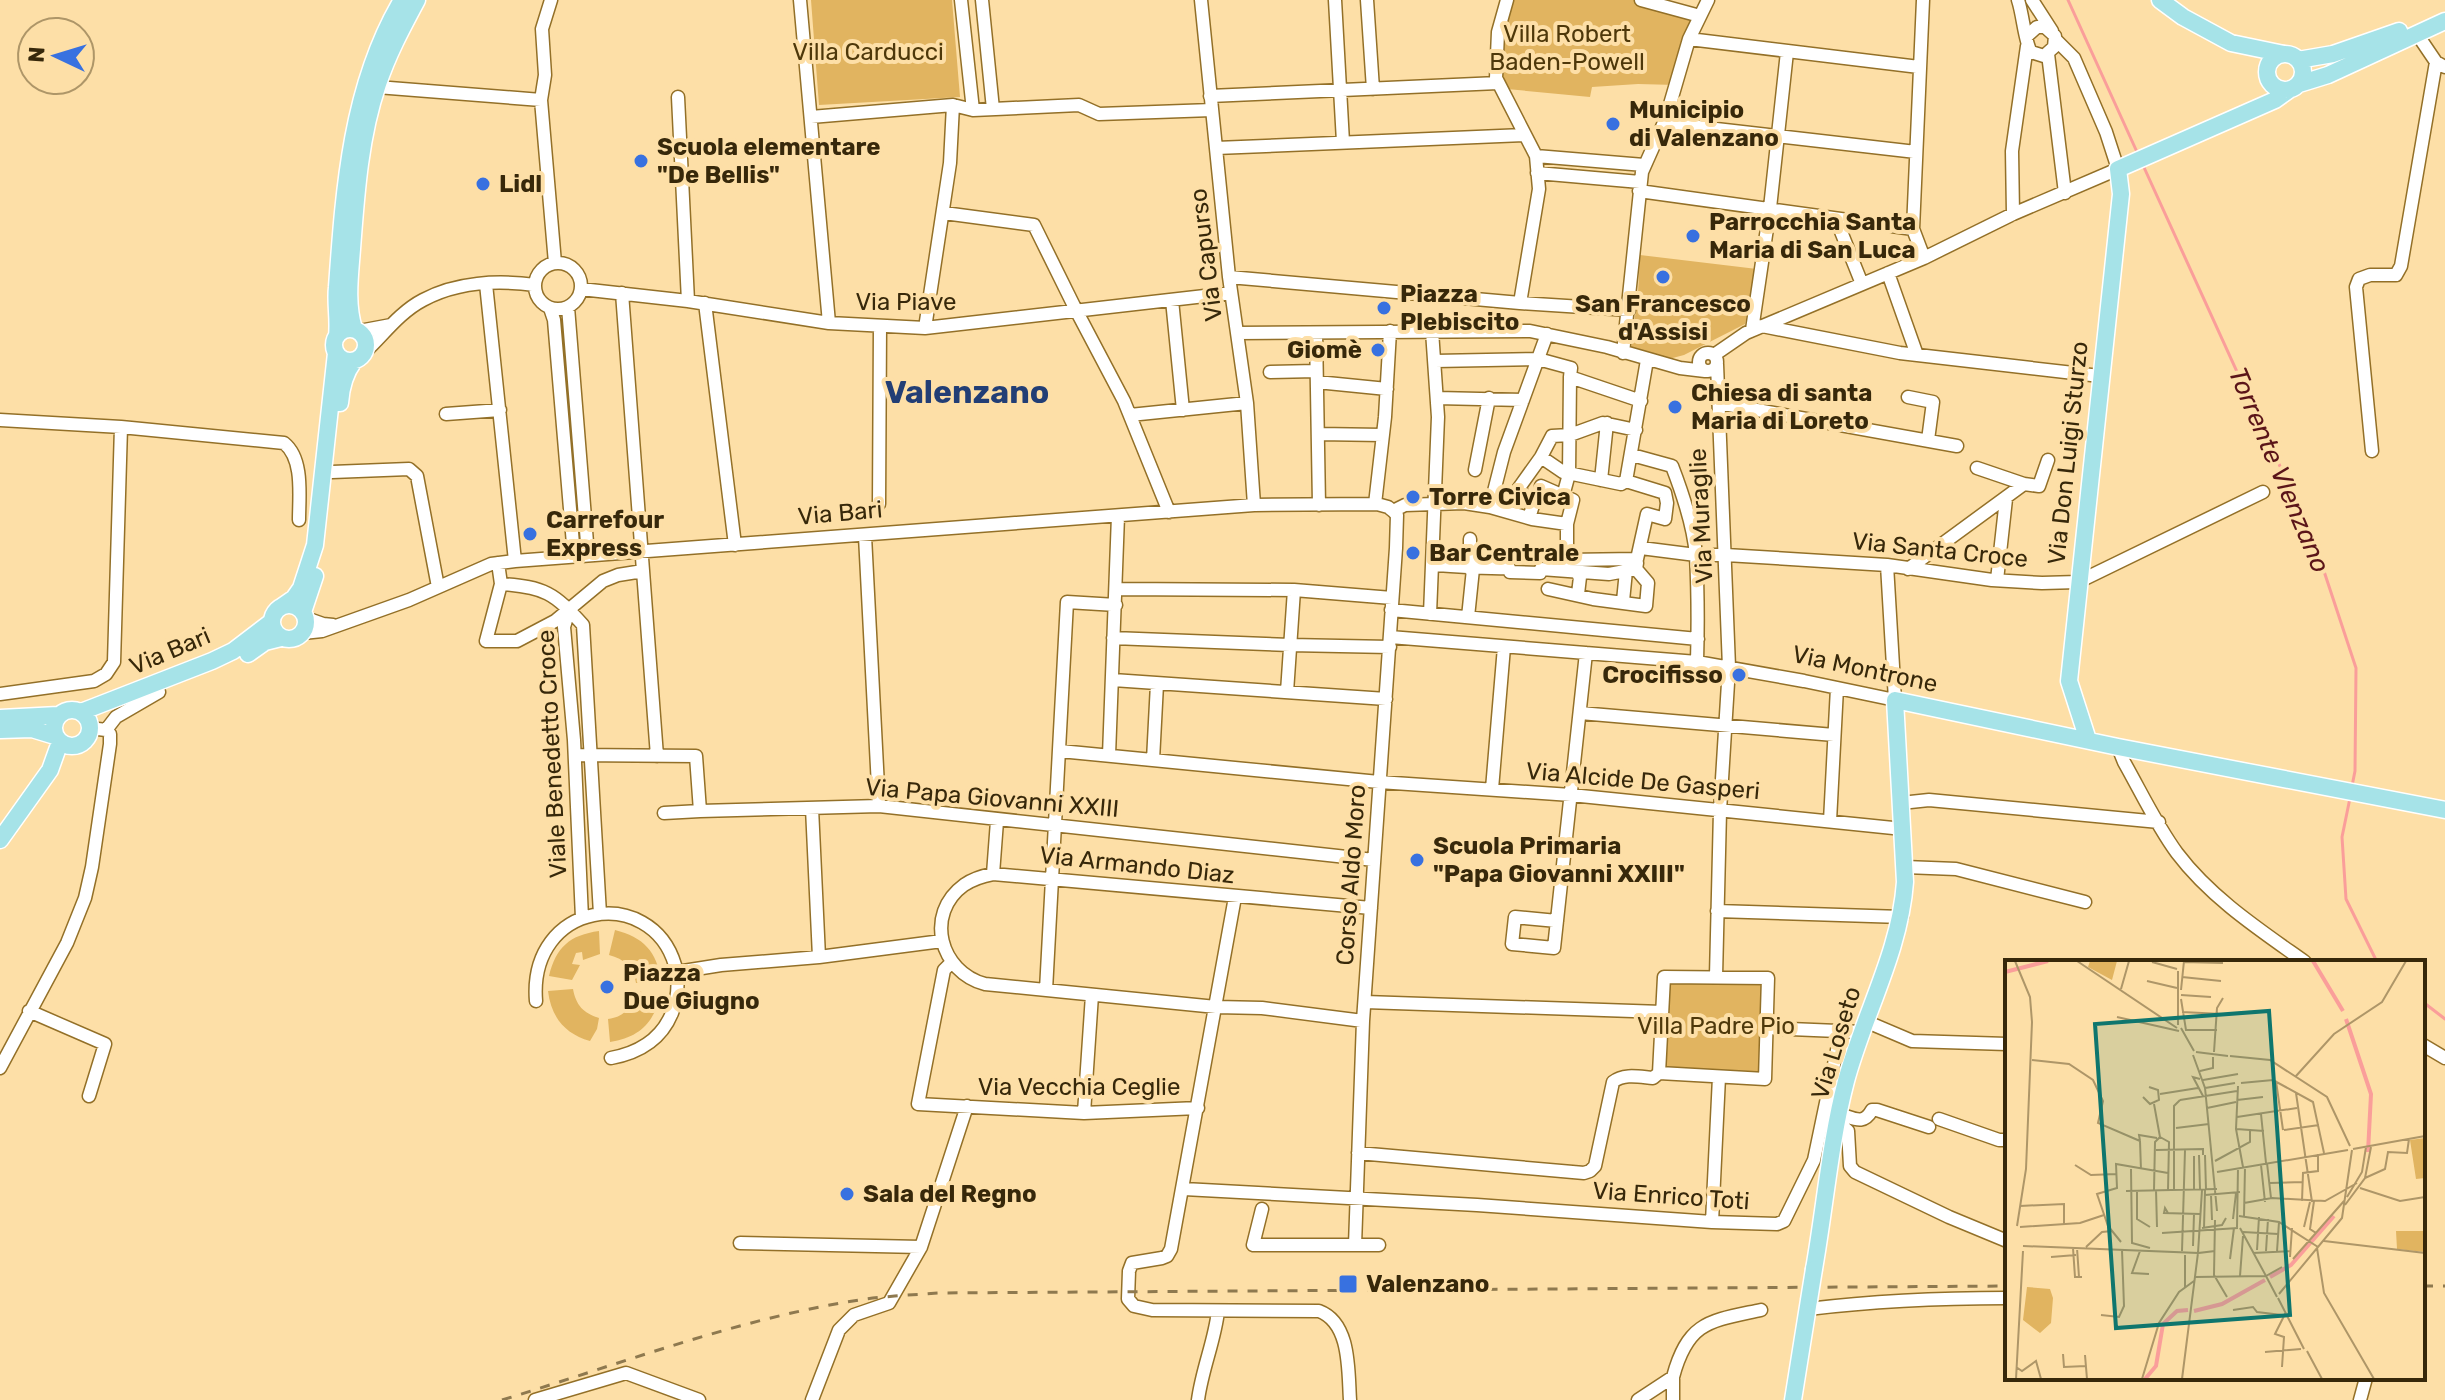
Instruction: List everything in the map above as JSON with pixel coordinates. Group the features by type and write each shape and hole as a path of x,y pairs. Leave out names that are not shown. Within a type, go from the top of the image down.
{"main road":[{"path":"402,0 370,66 355,129 337,279 336,344 328,474 324,542 304,621 293,639 281,638 274,632 271,622 274,613 294,598 307,576 315,545 328,474 341,391 348,369 367,342 357,330 349,310 353,234 365,134 377,87 394,43 417,0"},
{"path":"2122,168 2275,100 2294,87 2303,69 2291,57 2231,43 2207,32 2160,0"},
{"path":"2250,110 2269,78 2270,62 2333,54 2377,40 2445,11"},
{"path":"2231,43 2278,89 2328,75 2445,21"},
{"name":"Via Don Luigi Sturzo","path":"2088,740 2069,681 2122,168"},
{"path":"336,344 344,329 357,330"},
{"path":"336,344 344,360 360,356"},
{"path":"281,607 293,605 304,621"},
{"name":"Via Bari","path":"92,723 233,651 271,622"},
{"name":"Via Bari","path":"92,723 112,709 208,673 248,654 265,642 281,638"},
{"name":"Via Montrone","path":"1895,700 2445,810"},
{"name":"Via Loseto","path":"1793,1400 1838,1118 1861,1032 1902,917 1905,867 1895,700"},
{"path":"0,718 58,715 69,710 92,723 88,735 35,794 0,840"},
{"path":"35,794 56,760 58,739 54,725 58,715"},
{"path":"0,730 32,729 70,746 80,744"}],"street":[{"path":"551,0 542,29 545,75 541,100 555,263"},
{"path":"800,0 829,323"},
{"path":"961,0 973,110"},
{"path":"982,0 993,109"},
{"name":"Via Capurso","path":"1201,0 1229,277 1247,403 1254,505"},
{"path":"1335,0 1343,142"},
{"path":"1367,0 1373,89"},
{"path":"1507,0 1498,32 1496,78 1536,156 1539,189 1520,303"},
{"path":"1623,353 1639,186 1644,165 1664,123 1689,39 1708,0"},
{"path":"1923,0 1913,229 1924,258"},
{"path":"2013,214 2012,151 2027,41 2018,0"},
{"path":"1648,1 1700,16"},
{"path":"2027,41 2036,55 2048,54 2054,47 2054,36 2036,5"},
{"path":"1673,364 1711,358 1757,328 1924,258 2013,214 2122,168 2074,58 2045,27 2037,27 2027,41"},
{"path":"2372,451 2356,287 2359,279 2370,275 2396,275 2401,266 2440,64 2417,34"},
{"path":"1689,39 1919,67"},
{"path":"1757,328 1787,52"},
{"path":"2048,54 2065,193"},
{"path":"969,75 990,73"},
{"path":"811,117 953,105 973,110 1079,105 1099,114 1341,91 1498,83"},
{"path":"377,87 541,100"},
{"path":"678,97 688,301"},
{"path":"925,328 944,213 953,105"},
{"path":"1664,123 1916,152"},
{"path":"1216,148 1524,135"},
{"path":"1536,156 1644,165"},
{"path":"1537,173 1913,229"},
{"path":"944,213 1034,225 1130,415 1169,512"},
{"path":"1836,219 1862,284"},
{"path":"550,308 568,307 574,303 581,289 581,282 574,270 562,263 549,265 539,273 535,285 539,299 550,308 554,320 574,556"},
{"path":"1888,273 1917,355"},
{"path":"1229,277 1629,310"},
{"path":"486,284 515,561"},
{"path":"360,356 422,300 461,286 535,285"},
{"name":"Via Piave","path":"581,289 705,303 829,323 925,328 1231,293"},
{"path":"622,293 657,756"},
{"path":"1172,300 1183,410"},
{"path":"705,303 735,545"},
{"path":"568,307 588,555"},
{"path":"357,330 391,325"},
{"path":"879,504 880,326"},
{"path":"1757,328 1917,355 2100,376"},
{"path":"1375,504 1390,331"},
{"path":"1430,614 1436,505 1437,398 1432,331"},
{"path":"1237,333 1530,331 1692,370 1712,370 1711,358"},
{"path":"1316,333 1319,505"},
{"path":"1490,507 1504,452 1547,334"},
{"name":"Via Muraglie","path":"1711,358 1718,403 1729,667 1720,811 1716,976"},
{"path":"1435,361 1538,359 1571,368 1569,474 1563,496"},
{"path":"1626,481 1647,360"},
{"path":"1270,372 1316,376 1387,389"},
{"path":"1570,377 1641,401"},
{"path":"1908,397 1933,402 1928,440"},
{"path":"1437,398 1523,400"},
{"path":"1475,470 1489,398"},
{"path":"1130,415 1247,403"},
{"path":"1718,403 1957,446"},
{"path":"446,414 500,410"},
{"path":"0,420 121,427 284,443 291,449 299,474 299,520"},
{"path":"1529,518 1535,499 1516,492 1552,436 1570,435 1607,423 1636,430"},
{"path":"1601,480 1607,423"},
{"name":"Via Bari","path":"0,694 86,683 106,674 114,662 121,427"},
{"path":"1318,434 1383,435"},
{"path":"1480,447 1504,452"},
{"path":"1632,455 1672,466 1682,492 1696,555 1697,662"},
{"path":"1541,457 1569,474 1621,484 1626,481 1665,493 1665,519 1647,514 1623,601"},
{"path":"1977,468 2039,486 2048,460"},
{"path":"299,474 409,469 417,476 438,587"},
{"path":"1908,569 2024,484"},
{"path":"1541,486 1573,500 1567,524 1567,560 1580,577 1578,594"},
{"name":"Via Santa Croce","path":"1635,562 1726,555 1887,565 1997,580 2078,582 2263,492"},
{"path":"1997,580 2006,499"},
{"path":"1393,511 1405,505 1464,503 1567,524"},
{"name":"Via Bari","path":"304,621 322,631 491,564 515,561 1254,505 1375,504 1393,511"},
{"name":"Corso Aldo Moro","path":"1355,1245 1363,1021 1397,515 1393,511"},
{"path":"1109,755 1118,516"},
{"path":"865,536 879,806"},
{"path":"1468,617 1472,569 1470,539"},
{"path":"1567,560 1635,562"},
{"path":"1432,565 1472,569 1509,568 1510,572 1540,573 1541,569 1609,574 1635,562"},
{"path":"1548,589 1646,606 1648,583 1635,562"},
{"path":"498,563 501,584 486,641 517,641 555,621 603,581 643,571"},
{"path":"1887,565 1895,700"},
{"path":"501,584 532,586 557,597 569,610"},
{"path":"1117,589 1294,590 1392,604 1430,614 1698,639"},
{"path":"1287,692 1294,590"},
{"path":"1046,990 1067,602 1116,605"},
{"name":"Viale Benedetto Croce","path":"569,610 564,627 575,755 582,918"},
{"name":"Viale Benedetto Croce","path":"569,610 583,625 600,914"},
{"name":"Via Montrone","path":"1113,638 1290,645 1390,642 1586,653 1697,662 1895,700"},
{"path":"1492,789 1504,647"},
{"path":"1557,921 1586,653"},
{"path":"1113,680 1386,699"},
{"path":"1153,760 1157,684"},
{"path":"1830,821 1837,688"},
{"path":"1580,713 1834,735"},
{"path":"0,1068 67,943 85,898 110,744 110,734 92,723"},
{"path":"2118,747 2175,850 2216,895 2302,960"},
{"name":"Via Alcide De Gasperi","path":"1060,751 1379,782 1571,795 1903,829"},
{"path":"575,755 696,756 700,811"},
{"path":"1901,803 1929,800 2159,822"},
{"name":"Via Papa Giovanni XXIII","path":"664,813 879,806 1374,860"},
{"path":"812,808 819,957"},
{"path":"997,821 993,874 968,883 949,901 943,913 942,941 951,963 975,981 1216,1007 1262,1008 1363,1021"},
{"path":"1905,867 1968,871 2085,902"},
{"name":"Via Armando Diaz","path":"993,874 1371,908"},
{"path":"1235,897 1184,1189 1169,1253 1162,1258 1132,1263 1128,1299 1140,1309 1319,1311 1330,1315 1343,1340 1350,1400"},
{"path":"1717,911 1902,917"},
{"path":"536,1001 536,972 546,947 565,926 600,914 621,915 647,927 667,947 677,972 675,1006 664,1029 653,1040 639,1050 611,1058"},
{"path":"677,972 942,941"},
{"path":"951,963 944,970 918,1104 967,1106"},
{"path":"1358,1153 1584,1173 1590,1171 1595,1166 1613,1082 1624,1076 1653,1078 1659,1073 1765,1079 1768,978 1664,977 1659,1073"},
{"path":"1084,1113 1092,995"},
{"path":"1365,1002 1662,1012"},
{"path":"29,1011 105,1044 89,1096"},
{"path":"1768,1028 1861,1032 1912,1041 2005,1044"},
{"name":"Via Enrico Toti","path":"1184,1189 1767,1225 1784,1221 1814,1160 1841,1031"},
{"path":"2425,1046 2445,1058"},
{"path":"1712,1222 1719,1077"},
{"name":"Via Vecchia Ceglie","path":"812,1400 839,1330 854,1315 889,1303 921,1247 967,1106 1084,1113 1198,1108"},
{"path":"1838,1118 1863,1120 1872,1110 1877,1110 2005,1140"},
{"path":"1838,1118 1848,1131 1850,1166 1855,1172 2005,1240"},
{"path":"1262,1209 1253,1245 1379,1245"},
{"path":"740,1243 921,1247"},
{"path":"1809,1304 2005,1298"},
{"path":"1673,1400 1673,1377 1678,1358 1694,1334 1708,1322 1761,1310"},
{"path":"1198,1400 1218,1311"},
{"path":"535,1400 626,1373 699,1400"},
{"path":"1638,1400 1673,1377"},
{"path":"2360,1400 2365,1380"}],"green space":[{"name":"Villa Carducci","path":"811,0 952,0 960,97 819,105"},
{"name":"Villa Robert Baden-Powell","path":"1507,0 1641,0 1700,16 1676,85 1592,87 1590,97 1507,89 1496,78"},
{"path":"1640,255 1757,269 1745,324 1684,355 1665,360 1631,348"},
{"path":"615,930 641,941 647,947 656,961 661,981 636,983 627,964 609,955"},
{"path":"599,931 600,954 583,960 582,952 576,953 572,964 580,965 572,980 549,976 556,957 566,944 572,939"},
{"name":"Villa Padre Pio","path":"1664,977 1768,978 1765,1079 1659,1073"},
{"path":"573,989 581,1008 599,1018 590,1041 567,1029 552,1009 548,991"},
{"path":"637,991 661,996 649,1022 637,1033 610,1042 608,1019 627,1010"}],"waterway":[{"name":"Torrente Vlenzano","path":"2068,0 2137,152"},
{"name":"Torrente Vlenzano","path":"2142,163 2314,541 2356,668 2355,771 2352,786"},
{"name":"Torrente Vlenzano","path":"2350,798 2342,837 2346,899 2376,960"},
{"name":"Torrente Vlenzano","path":"2425,1004 2445,1019"}],"railway":[{"path":"502,1400 724,1330 813,1308 898,1296 938,1293 2005,1286"},
{"path":"2425,1286 2445,1286"}],"place":[{"name":"Municipio di Valenzano","path":"1613,124"},
{"name":"Scuola elementare \"De Bellis\"","path":"641,161"},
{"name":"Lidl","path":"483,184"},
{"name":"Parrocchia Santa Maria di San Luca","path":"1693,236"},
{"name":"San Francesco d'Assisi","path":"1663,277"},
{"name":"Piazza Plebiscito","path":"1384,308"},
{"name":"Giomè","path":"1378,350"},
{"name":"Chiesa di santa Maria di Loreto","path":"1675,407"},
{"name":"Torre Civica","path":"1413,497"},
{"name":"Carrefour Express","path":"530,534"},
{"name":"Bar Centrale","path":"1413,553"},
{"name":"Crocifisso","path":"1739,675"},
{"name":"Scuola Primaria \"Papa Giovanni XXIII\"","path":"1417,860"},
{"name":"Piazza Due Giugno","path":"607,987"},
{"name":"Sala del Regno","path":"847,1194"},
{"name":"Valenzano","path":"1348,1284"}],"district":[{"name":"Valenzano","path":"967,392"}]}
